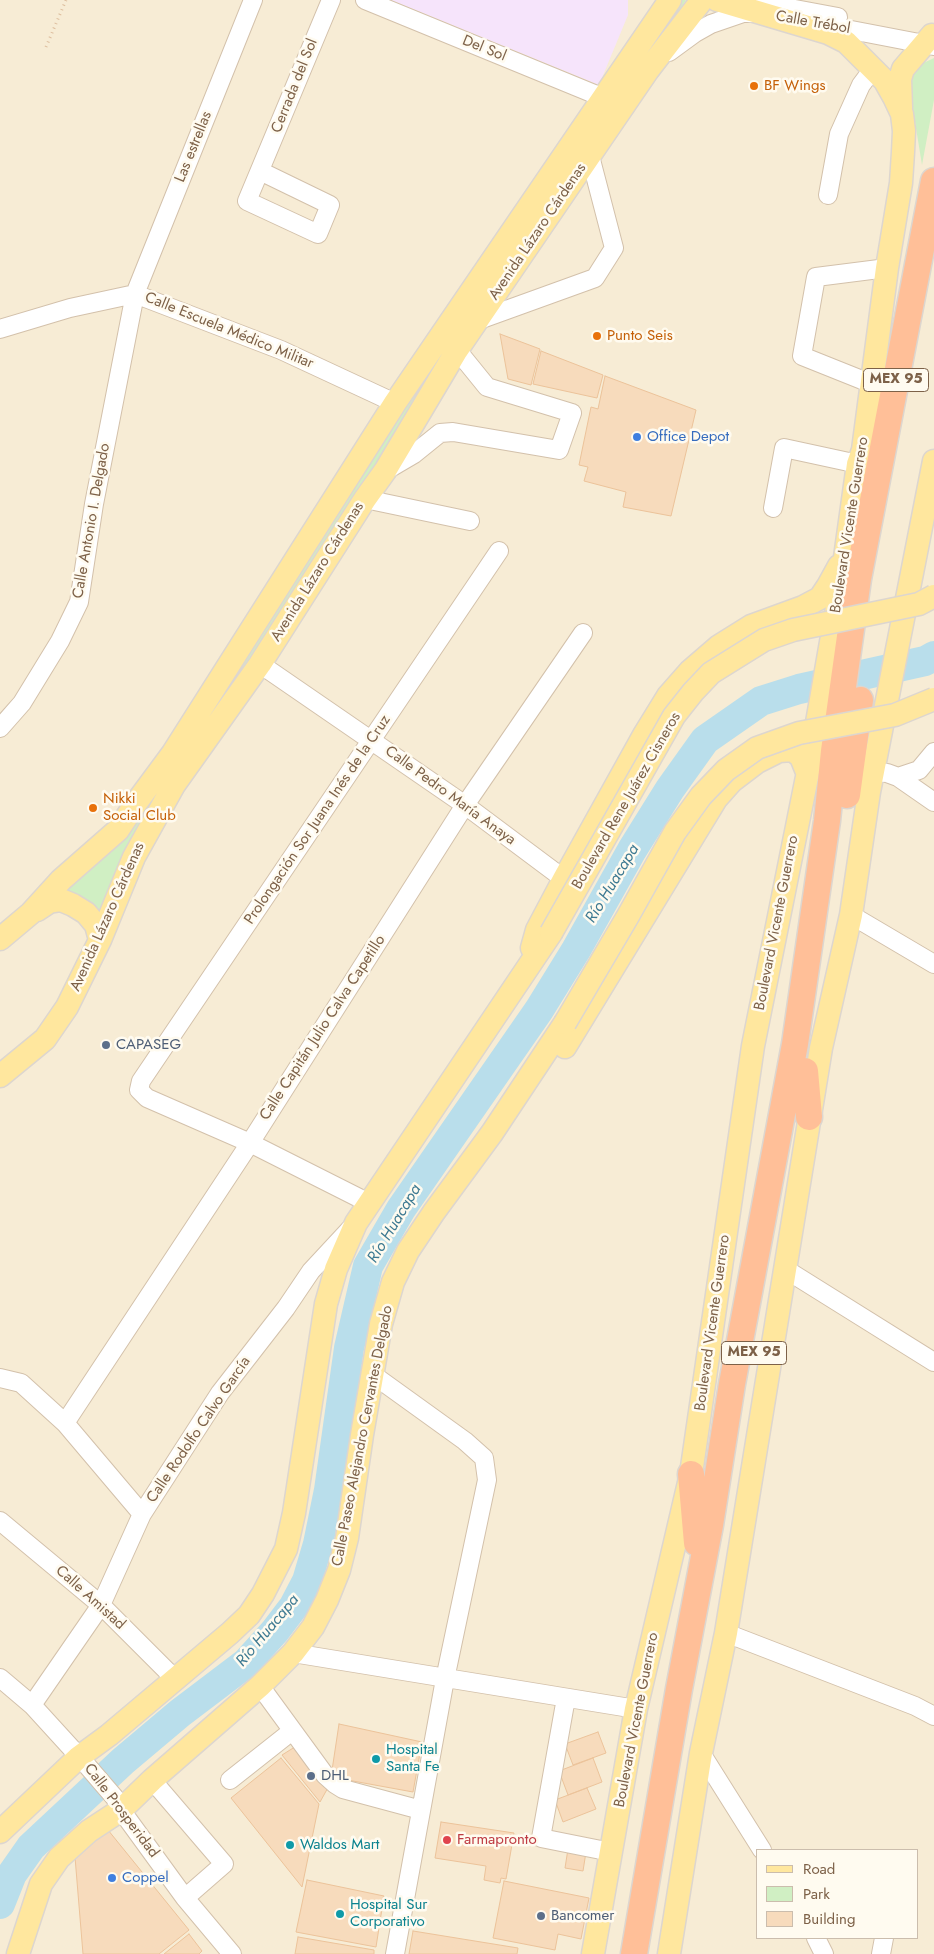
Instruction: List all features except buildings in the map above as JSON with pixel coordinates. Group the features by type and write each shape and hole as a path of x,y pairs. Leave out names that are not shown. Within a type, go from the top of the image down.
{"highway":[{"name":"Boulevard Vicente Guerrero","path":"650,1954 720,1535 772,1262 805,1071 812,1011 826,758 858,579 882,392 934,181"},
{"name":"Boulevard Vicente Guerrero","path":"858,579 934,255"},
{"path":"861,457 882,392"},
{"name":"Boulevard Vicente Guerrero","path":"634,1954 710,1525 732,1384 794,1044 827,821 826,758"},
{"path":"805,1071 809,1117"},
{"path":"691,1474 700,1576"}],"main road":[{"name":"Avenida Lázaro Cárdenas","path":"0,940 31,914 61,880 118,830 173,753 395,403 670,0"},
{"name":"Avenida Lázaro Cárdenas","path":"0,1076 44,1039 67,1007 100,940 134,857 174,785 260,664 365,499 385,471 456,350 648,70 702,0"},
{"name":"Boulevard Vicente Guerrero","path":"717,0 756,6 828,33 846,42 885,81 902,114 904,132 901,184 887,268 882,392"},
{"path":"902,114 900,79 903,69 931,40"},
{"name":"Boulevard Vicente Guerrero","path":"593,1954 636,1709 691,1474 753,1046 826,758 858,579 845,554 861,457"},
{"path":"669,1954 701,1753 726,1633 821,1048 851,915 872,772 934,463"},
{"path":"526,969 537,930 644,735 668,696 690,671 719,646 751,626 803,607 820,598 845,554"},
{"name":"Boulevard Rene Juárez Cisneros","path":"1,1829 230,1633 249,1614 276,1572 286,1549 294,1513 326,1304 336,1269 356,1223 551,932 674,716 711,673 764,640 801,628 919,604 934,596"},
{"name":"Calle Paseo Alejandro Cervantes Delgado","path":"18,1954 42,1884 59,1858 118,1804 152,1780 260,1686 293,1653 312,1627 327,1600 339,1570 347,1538 372,1374 381,1324 393,1282 408,1251 492,1133 565,1023 675,832 701,796 726,770 757,748 791,736 895,715 934,699"},
{"path":"492,1133 518,1113 536,1094 716,799 732,781 757,762 779,751 793,750 801,758 826,758"},
{"path":"31,914 49,902 61,900 86,913 96,925 100,940"}],"street":[{"name":"Las estrellas","path":"135,294 253,0"},
{"name":"Cerrada del Sol","path":"260,171 331,0"},
{"name":"Del Sol","path":"365,0 604,98"},
{"name":"Calle Trébol","path":"648,70 680,43 711,24 743,13 756,6 931,40"},
{"path":"828,195 839,134 861,85 873,69"},
{"path":"476,321 595,278 614,248 590,156"},
{"path":"882,392 802,356 816,277 887,268"},
{"name":"Calle Escuela Médico Militar","path":"0,329 70,308 135,294 223,326 281,350 395,403"},
{"name":"Calle Antonio I. Delgado","path":"0,728 22,703 60,641 79,602 94,504 135,294"},
{"path":"385,471 414,454 440,434 453,432 559,450 572,413 487,387 456,350"},
{"path":"773,508 784,448 861,457"},
{"path":"365,499 470,522"},
{"name":"Prolongación Sor Juana Inés de la Cruz","path":"250,1143 148,1098 139,1090 141,1081 498,551"},
{"name":"Calle Capitán Julio Calva Capetillo","path":"65,1423 250,1143 465,805 583,633"},
{"name":"Calle Pedro María Anaya","path":"260,664 465,805 564,880"},
{"path":"898,777 919,770 934,752"},
{"path":"872,772 898,777 934,802"},
{"path":"851,915 934,964"},
{"path":"250,1143 368,1203"},
{"name":"Calle Rodolfo Calvo García","path":"32,1705 101,1605 142,1514 220,1393 286,1308 310,1271 356,1223"},
{"path":"785,1269 934,1362"},
{"path":"372,1374 465,1441 484,1458 487,1480 445,1679 395,1954"},
{"path":"0,1378 21,1383 65,1423 142,1514"},
{"name":"Calle Amistad","path":"0,1521 101,1605 176,1680"},
{"path":"726,1633 915,1706 934,1716"},
{"path":"293,1653 636,1709"},
{"name":"Calle Prosperidad","path":"0,1678 32,1705 82,1759 118,1804 185,1898 232,1954"},
{"path":"260,1686 325,1775 335,1784 343,1789 421,1810"},
{"path":"566,1698 541,1838 611,1852"},
{"path":"230,1780 292,1731"},
{"path":"701,1753 761,1849"},
{"path":"152,1780 224,1864 185,1898"},
{"path":"816,1939 824,1954"},
{"path":"881,1954 884,1939"}],"path":[{"path":"46,47 66,0"}],"shaded area":[{"path":"0,0 934,0 934,1954 0,1954"},
{"path":"391,0 628,0 628,15 599,85"}],"green space":[{"path":"679,0 686,0 99,918 62,894 406,401"},
{"path":"934,58 934,100 922,165 908,90 913,68"}],"waterway":[{"name":"Río Huacapa","path":"0,1904 12,1874 31,1847 123,1761 180,1713 246,1663 275,1631 294,1606 307,1581 318,1544 329,1490 349,1348 368,1266 401,1209 539,1010 576,950 632,850 670,789 705,740 761,701 799,689 925,661 934,656"}],"place":[{"name":"BF Wings","path":"754,86"},
{"name":"Punto Seis","path":"597,336"},
{"name":"Office Depot","path":"637,437"},
{"name":"Nikki Social Club","path":"93,808"},
{"name":"CAPASEG","path":"106,1045"},
{"name":"Hospital Santa Fe","path":"376,1759"},
{"name":"DHL","path":"311,1776"},
{"name":"Farmapronto","path":"447,1840"},
{"name":"Waldos Mart","path":"290,1845"},
{"name":"Coppel","path":"112,1878"},
{"name":"Hospital Sur Corporativo","path":"340,1914"},
{"name":"Bancomer","path":"541,1916"}]}
